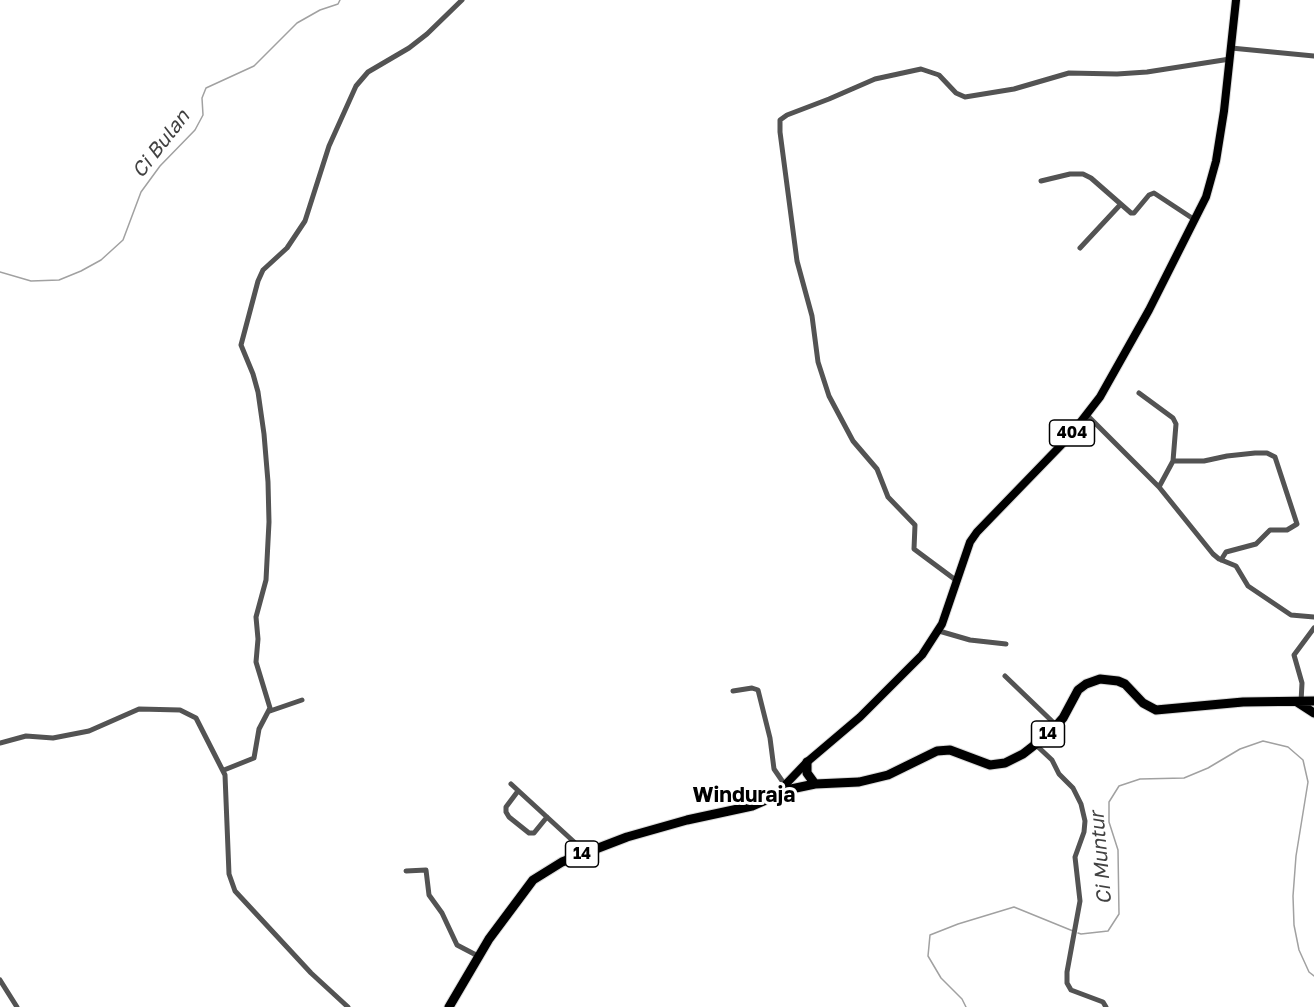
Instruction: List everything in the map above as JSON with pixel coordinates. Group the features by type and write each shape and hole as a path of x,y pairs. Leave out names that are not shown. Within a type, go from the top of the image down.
{"highway":[{"name":"14","path":"449,1007 478,956 533,880 552,867 585,852 652,829 752,806 783,789 814,784 859,782 888,775 928,754 944,750 958,752 990,765 1015,759 1036,745 1057,726 1078,690 1100,679 1125,684 1143,703 1156,710 1210,703 1314,701"},
{"path":"1299,702 1314,713"},
{"path":"807,762 807,773 814,784"}],"main road":[{"name":"404","path":"783,789 807,762 860,717 922,655 939,631 958,582 970,542 1070,436 1100,397 1149,310 1206,197 1216,161 1236,0"}],"street":[{"path":"224,770 254,758 259,729 270,711 270,703 256,662 258,639 256,617 265,591 267,565 269,522 267,470 258,392 241,345 258,281 263,270 287,248 305,221 328,146 356,86 368,72 409,48 427,34 462,0"},
{"path":"1231,48 1314,56"},
{"path":"958,582 915,549 915,525 888,497 877,469 850,437 825,388 818,362 812,316 797,261 780,120 787,115 875,79 921,69 939,75 956,93 965,96 1014,88 1069,73 1130,74 1230,59"},
{"path":"1041,181 1070,174 1087,175 1129,212 1134,213 1149,195 1154,193 1195,220"},
{"path":"1080,248 1120,205"},
{"path":"1139,393 1176,422 1173,461 1159,487"},
{"path":"1087,415 1159,487 1213,554 1236,566 1249,588 1291,615 1314,617"},
{"path":"1173,461 1203,461 1255,453 1267,453 1275,457 1297,524 1287,530 1270,530 1256,544 1226,552 1221,560"},
{"path":"1299,702 1302,683 1294,655 1314,628"},
{"path":"939,631 964,639 1006,644"},
{"path":"1005,676 1057,726"},
{"path":"733,691 752,688 758,690 770,738 774,769 783,789"},
{"path":"270,711 302,700"},
{"path":"0,743 26,736 53,738 89,731 139,710 180,710 189,713 201,725 224,770 229,874 235,891 303,964 348,1007"},
{"path":"1036,745 1050,758 1059,774 1073,788 1084,814 1084,832 1075,857 1080,896 1074,942 1067,972 1069,988 1076,993 1103,1002 1106,1007"},
{"path":"511,784 585,852"},
{"path":"518,791 506,807 509,817 530,834 547,817"},
{"path":"406,871 426,870 429,896 442,913 457,945 478,956"},
{"path":"0,980 17,1007"}],"waterway":[{"name":"Ci Bulan","path":"0,272 31,281 59,280 101,260 123,240 141,192 160,166 195,130 203,115 202,98 206,88 254,66 297,23 320,10 338,4 340,0"},
{"name":"Ci Muntur","path":"1078,933 1108,931 1119,914 1118,850 1109,822 1109,802 1119,786 1140,779 1184,778 1208,768 1240,749 1263,741 1288,747 1303,760 1308,782 1296,856 1293,896 1294,925 1299,950 1309,972 1314,976"},
{"name":"Ci Muntur","path":"966,1007 962,999 941,978 928,956 930,935 1014,907 1073,931"}],"district":[{"name":"Winduraja","path":"744,795"}]}
